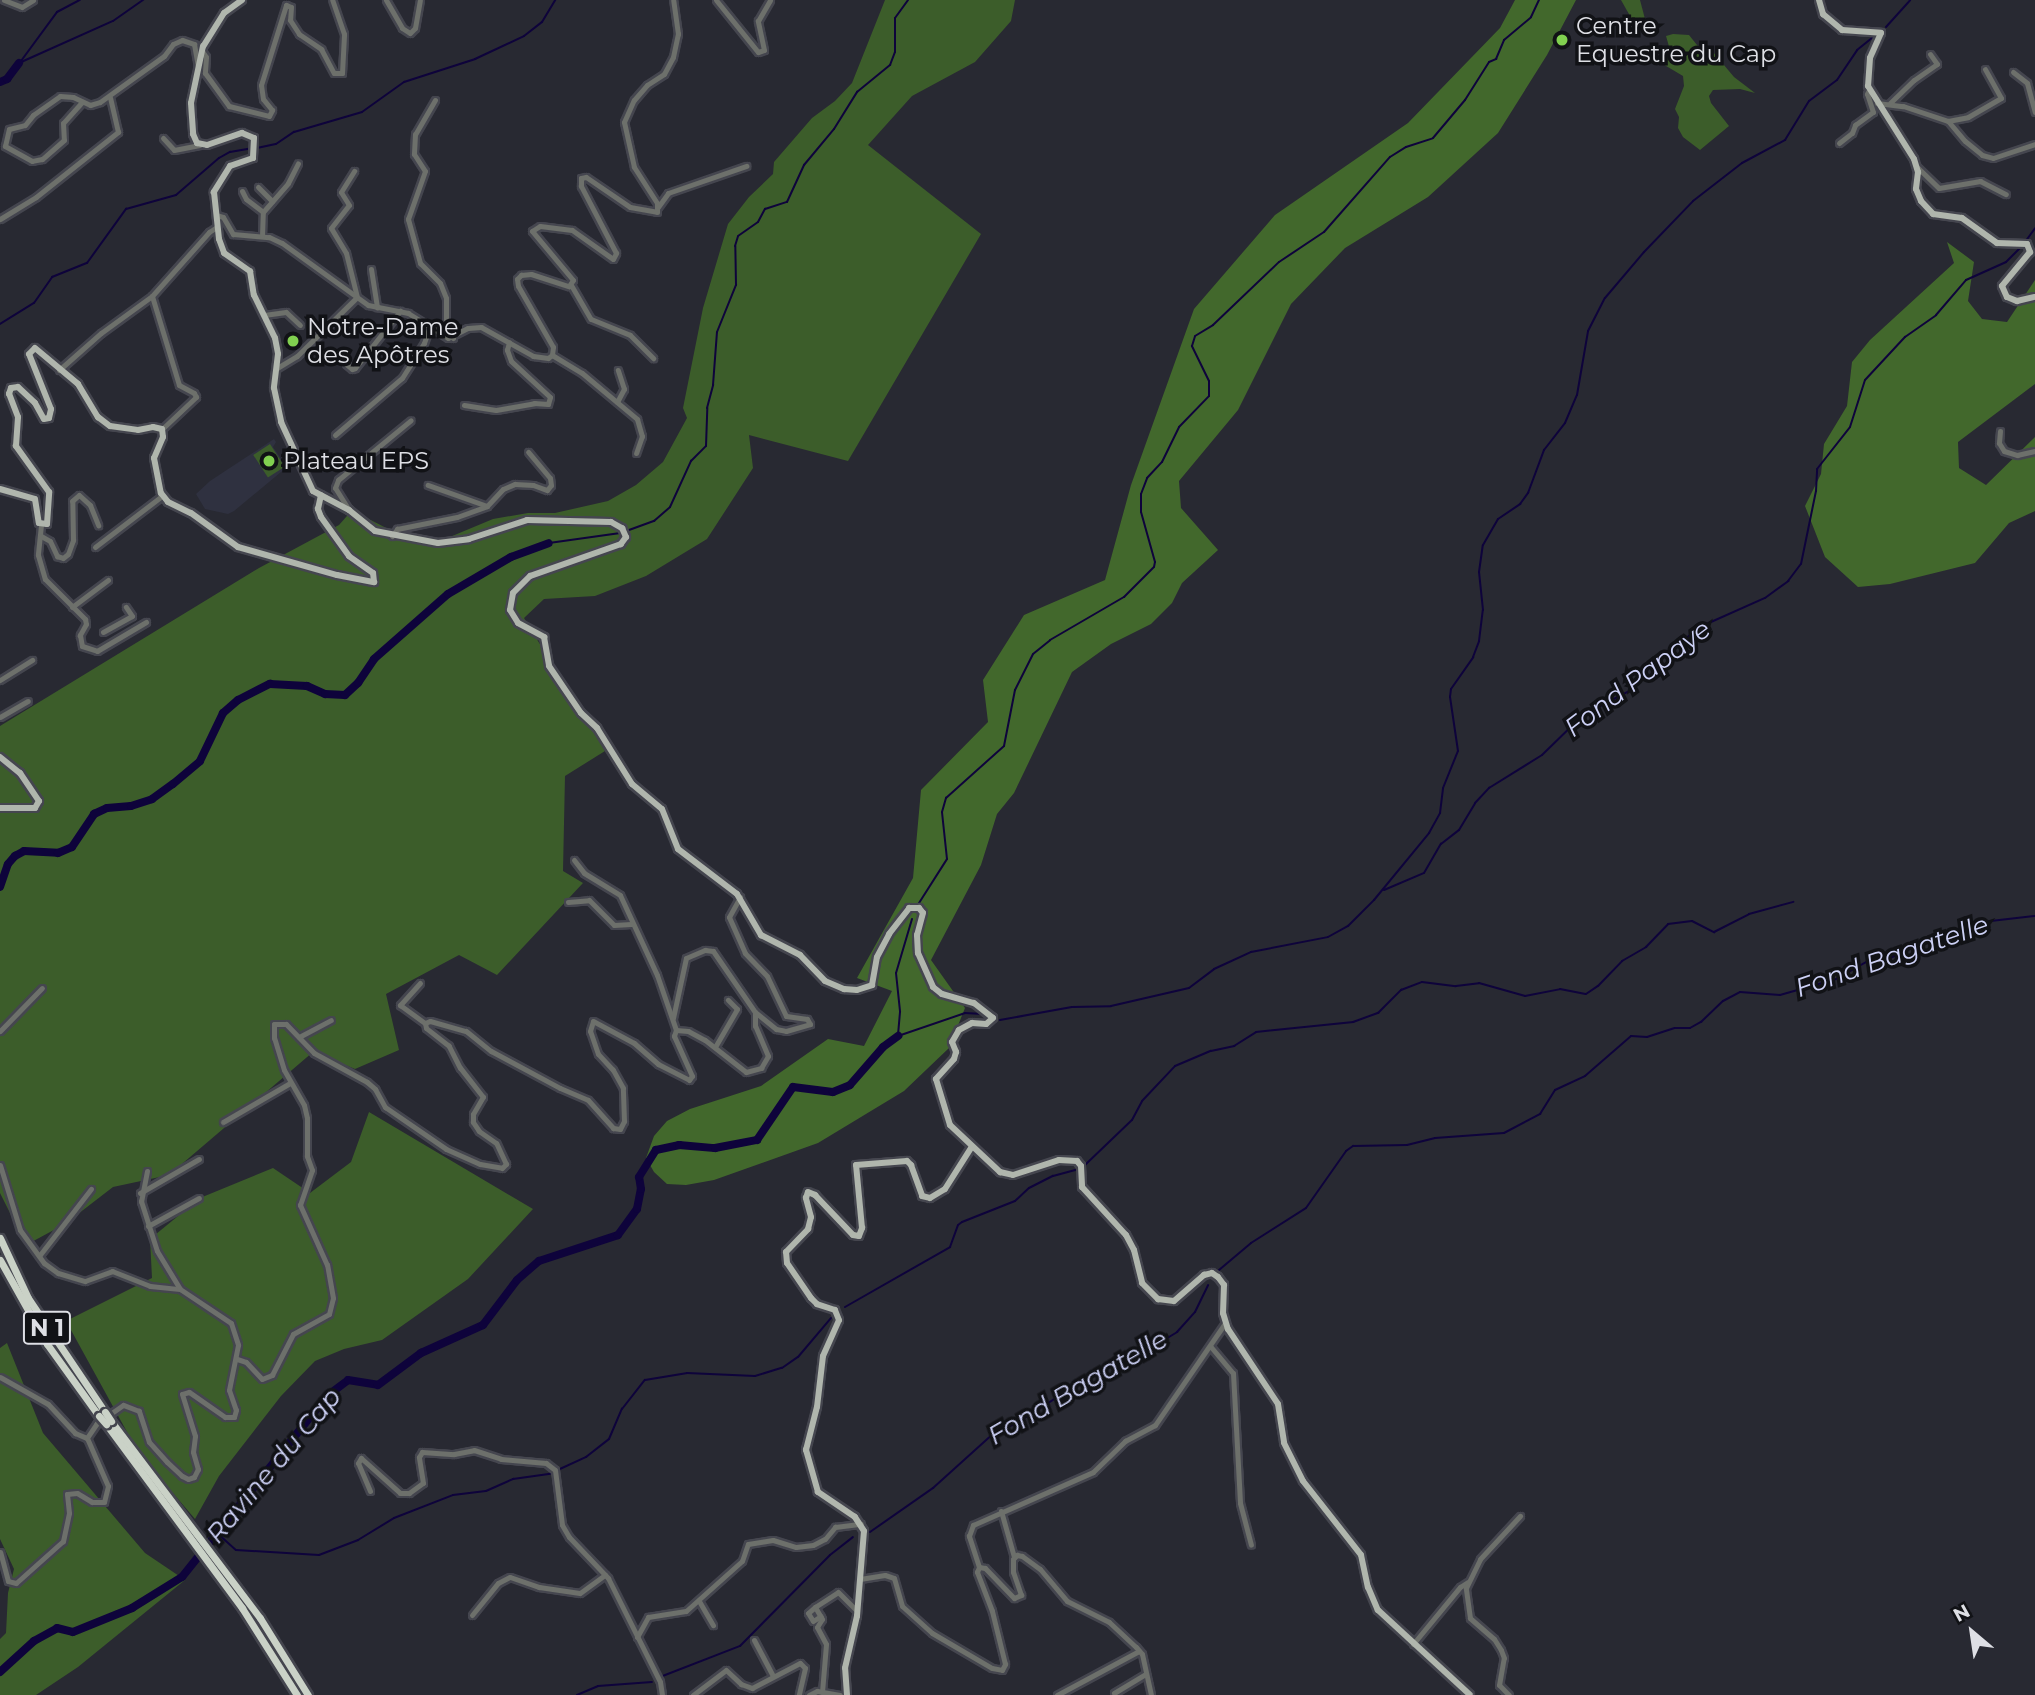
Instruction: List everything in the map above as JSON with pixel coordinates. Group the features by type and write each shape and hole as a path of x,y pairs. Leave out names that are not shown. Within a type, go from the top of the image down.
{"highway":[{"name":"N 1","path":"0,1238 28,1298 102,1414"},
{"name":"N 1","path":"0,1260 47,1344 225,1578 260,1618 308,1695"},
{"name":"N 1","path":"225,1578 297,1695"}],"main road":[{"path":"242,0 224,13 207,37 190,107 193,136 200,145 242,133 252,135 255,140 254,156 234,163 222,176 214,192 217,228 224,253 243,264 252,274 254,295 277,343 274,388 281,422 309,484 321,495 349,510 366,526 392,536 448,544 527,520 611,522 624,531 626,537 621,544 530,576 513,593 510,610 518,624 544,637 549,666 583,715 597,728 632,784 662,810 678,849 740,897 761,935 800,954 825,981 844,989 857,990 872,985 877,957 889,934 909,908 919,908 923,913 917,935 918,953 933,987 943,994 975,1003 993,1018 986,1024 972,1023 959,1030 952,1042 956,1052 954,1059 936,1079 950,1125 971,1148 1000,1172 1008,1174 1059,1160 1077,1161 1081,1166 1082,1187 1130,1241 1140,1277 1148,1291 1163,1301 1174,1301 1204,1275 1216,1275 1224,1285 1225,1323 1278,1404 1284,1443 1303,1481 1361,1555 1368,1587 1378,1610 1469,1695"},
{"path":"1819,0 1826,18 1842,30 1881,33 1870,58 1869,90 1917,167 1917,193 1933,214 1962,218 1997,243 2027,244 2030,250 2002,286 2007,297 2017,301 2035,297"},
{"path":"0,489 35,499 41,525 47,524 49,492 16,446 18,417 9,390 14,386 18,387 47,419 51,409 30,351 39,349 59,370 78,384 98,416 110,426 138,430 153,427 162,429 163,437 154,458 162,496 238,547 348,578 374,582 373,573 349,556 321,517 318,509 321,495"},
{"path":"0,757 20,773 38,800 35,808 0,808"},
{"path":"847,1695 845,1668 857,1611 864,1531 861,1524 818,1492 807,1459 807,1441 817,1407 822,1356 839,1320 835,1310 817,1304 811,1298 787,1263 786,1252 808,1229 811,1217 806,1198 808,1192 857,1236 862,1234 856,1165 906,1161 911,1165 922,1196 930,1198 945,1189 971,1148"}],"street":[{"path":"4,0 22,7 33,0"},
{"path":"202,51 206,57 205,73 229,106 269,116 272,110 263,99 261,85 286,5 290,7 291,23 299,34 321,49 334,73 342,72 344,34 332,0"},
{"path":"386,0 402,28 410,33 415,28 420,0"},
{"path":"658,207 634,167 624,122 634,100 647,85 664,74 673,57 678,34 673,0"},
{"path":"716,0 758,52 764,50 758,18 770,0"},
{"path":"82,102 63,123 64,140 49,155 32,161 5,146 9,129 24,125 33,115 60,96 73,97 90,105 110,97 182,40 194,44 198,66"},
{"path":"1890,103 1914,79 1937,64 1930,54"},
{"path":"1948,121 1969,117 2001,98 1985,69"},
{"path":"2013,72 2027,83 2035,112"},
{"path":"1839,143 1852,132 1855,125 1873,112 1867,94 1869,90"},
{"path":"0,219 36,197 118,132 110,97"},
{"path":"435,100 415,134 414,154 425,171 408,219 420,263 440,283 446,298 446,326 453,338"},
{"path":"1877,103 1890,103 1948,121 1982,155 1993,158 2032,145 2035,151"},
{"path":"163,138 174,150 200,145"},
{"path":"262,236 264,212 288,183 298,163"},
{"path":"570,285 572,278 532,232 538,226 572,230 610,259 616,256 581,187 582,178 591,180 630,207 651,213 657,212 668,193 746,166"},
{"path":"1917,167 1939,188 1980,181 2006,194"},
{"path":"354,171 341,192 349,205 331,228 346,253 358,297"},
{"path":"258,187 272,201"},
{"path":"242,191 246,199 264,212"},
{"path":"216,215 223,217 233,234 262,236 282,243 358,297 377,308 414,315 446,338 453,338 468,328 481,327 533,356 548,358 552,355"},
{"path":"59,370 101,333 152,296 209,232 217,228"},
{"path":"371,269 377,308"},
{"path":"552,355 550,340 518,286 517,279 520,275 531,274 570,285 591,319 630,335 653,358"},
{"path":"152,296 179,385 194,393 196,397 162,429"},
{"path":"276,368 297,356 358,297"},
{"path":"346,364 352,369 355,368 400,311"},
{"path":"264,315 286,312 300,325"},
{"path":"335,435 402,378 424,342 430,326"},
{"path":"464,405 496,410 534,403 548,404 550,397 511,360 507,350 509,342"},
{"path":"552,355 571,365 640,423 642,436 636,453"},
{"path":"617,402 624,390 618,370"},
{"path":"349,510 335,488 338,480 411,420"},
{"path":"2000,431 1999,443 2004,451 2017,455 2035,451"},
{"path":"392,536 397,529 457,517 487,506 503,489 515,484 533,485 547,490 551,485 550,478 528,452"},
{"path":"428,485 487,506"},
{"path":"41,536 50,541 57,556 63,558 68,554 73,540 72,501 79,495 90,505 98,525"},
{"path":"95,547 162,496"},
{"path":"41,525 38,555 45,579 86,621 80,643 88,650 97,651 146,622"},
{"path":"72,607 108,580"},
{"path":"103,632 132,616 126,607"},
{"path":"112,628 118,639"},
{"path":"0,680 32,660"},
{"path":"0,717 28,701"},
{"path":"425,1023 430,1021 466,1031 491,1051 594,1103 615,1130 623,1127 623,1087 613,1070 598,1054 590,1031 593,1021 634,1043 658,1064 689,1080 692,1076 674,1035 676,1030 657,975 620,895 584,873 574,860"},
{"path":"672,1021 685,958 705,950 713,951 755,1013 776,1030 786,1031 810,1024 807,1019 786,1016 767,976 744,953 729,917 740,897"},
{"path":"568,902 589,900 614,925 632,924"},
{"path":"237,1359 246,1362 262,1379 272,1375 293,1334 322,1319 332,1304 327,1265 300,1205 312,1170 307,1156 307,1118 304,1105 290,1083 274,1038 274,1024 286,1024 314,1053 367,1082 375,1089 385,1107 446,1149 480,1164 502,1167 506,1164 496,1143 479,1131 473,1122 473,1114 482,1097 460,1068 449,1046 426,1028 425,1023 400,1005 420,983"},
{"path":"0,1031 43,988"},
{"path":"715,1047 737,1009 728,1000"},
{"path":"676,1030 688,1031 715,1047 746,1072 761,1068 768,1056 755,1026 755,1013"},
{"path":"299,1037 331,1020"},
{"path":"223,1122 290,1083"},
{"path":"141,1193 199,1159"},
{"path":"0,1165 20,1230 39,1256 58,1273 78,1279 90,1279 102,1272 112,1271 150,1286 180,1289"},
{"path":"87,1438 97,1423 111,1412 129,1405 139,1411 149,1442 167,1462 188,1479 194,1477 198,1469 193,1458 195,1436 183,1395 189,1392 225,1417 234,1417 236,1410 229,1390 238,1345 231,1324 180,1289 157,1251 141,1193 147,1171"},
{"path":"39,1256 91,1189"},
{"path":"148,1226 199,1198"},
{"path":"860,1579 885,1575 894,1578 902,1606 932,1633 992,1668 1002,1670 1005,1664 992,1611 977,1577 979,1567 969,1530 979,1520 1093,1472 1125,1441 1150,1429 1211,1347 1225,1323"},
{"path":"1211,1347 1233,1373 1240,1503 1251,1545"},
{"path":"0,1377 54,1409 75,1433 87,1438 108,1486 104,1502 92,1502 77,1493 67,1494 69,1513 63,1541 16,1583 8,1581 0,1552"},
{"path":"370,1491 358,1463 361,1458 393,1491 400,1493 409,1493 423,1483 419,1457 422,1452 453,1454 474,1450 492,1458 546,1463 555,1470 562,1525 605,1575 660,1682 662,1695"},
{"path":"979,1567 985,1567 1014,1598 1021,1595 1013,1572 1014,1557 1001,1511"},
{"path":"1509,1695 1499,1685 1504,1658 1501,1650 1494,1639 1478,1628 1467,1609 1468,1582 1473,1569 1520,1516"},
{"path":"637,1637 648,1617 686,1611 699,1601 742,1561 748,1544 774,1540 796,1548 813,1545 825,1539 835,1527 861,1524"},
{"path":"1014,1557 1022,1556 1034,1564 1067,1601 1109,1622 1139,1651 1151,1695"},
{"path":"472,1615 485,1597 507,1578 580,1593 605,1575"},
{"path":"1413,1644 1460,1587 1468,1582"},
{"path":"822,1692 826,1644 817,1627 821,1616 815,1607 838,1592 857,1611"},
{"path":"699,1601 713,1625"},
{"path":"754,1640 773,1676"},
{"path":"1057,1695 1139,1651"},
{"path":"693,1695 726,1670 747,1688 756,1687 794,1665 803,1664 799,1695"},
{"path":"1114,1693 1146,1674"},
{"path":"1125,1686 1131,1695"},
{"path":"809,1695 822,1692 840,1695"}],"shaded area":[{"path":"274,439 276,442 273,447 287,467 234,511 228,514 205,509 196,494 210,481"}],"green space":[{"path":"885,0 1015,0 1011,21 975,62 912,96 868,145 981,234 848,461 749,435 753,468 707,539 646,576 595,596 544,599 524,618 605,751 565,776 563,871 583,883 497,975 459,955 386,994 399,1050 355,1069 313,1052 169,1175 113,1187 65,1224 26,1245 0,1193 0,726 259,568 339,525 354,508 359,514 394,532 445,539 493,519 528,513 555,513 608,501 636,485 663,462 687,418 683,408 703,308 728,224 749,197 773,174 774,162 812,118 835,101 852,83"},
{"path":"1515,0 1576,0 1547,55 1498,133 1428,197 1345,248 1291,304 1238,410 1179,481 1181,508 1218,550 1182,583 1172,603 1151,624 1111,644 1072,672 1014,793 997,814 981,865 931,960 965,1008 949,1048 904,1091 818,1143 714,1180 686,1185 667,1184 654,1172 646,1158 654,1136 667,1121 690,1109 761,1086 828,1039 864,1046 892,991 857,978 913,878 921,790 988,722 983,680 1024,615 1105,580 1131,485 1194,309 1275,215 1408,123 1500,28"},
{"path":"1621,0 1640,0 1645,19 1634,23"},
{"path":"1689,35 1697,45 1713,52 1734,77 1755,93 1740,89 1713,90 1709,96 1711,103 1729,126 1700,150 1683,137 1678,128 1679,117 1675,109 1684,86 1683,76 1655,57 1663,57 1670,50 1666,36"},
{"path":"1947,242 1974,262 1968,301 1982,319 2007,322 2035,280 2035,384 1958,442 1959,468 1986,485 2035,437 2035,511 2009,523 1975,563 1890,584 1858,587 1825,557 1805,506 1821,474 1824,444 1847,406 1852,362 1870,340 1954,263"},
{"name":"Plateau EPS","path":"270,444 285,467 268,478 253,455"},
{"path":"369,1112 533,1209 468,1279 382,1340 344,1349 315,1361 281,1396 219,1476 195,1519 138,1452 66,1321 152,1278 150,1239 200,1198 273,1168 310,1193 351,1162"},
{"path":"7,1343 43,1433 145,1553 185,1580 78,1667 36,1695 0,1695 0,1639 6,1633 8,1593 14,1569 0,1539 0,1348"}],"waterway":[{"path":"21,61 57,12 80,0"},
{"path":"19,63 113,21 143,0"},
{"path":"257,148 276,144 294,132 362,112 404,82 475,59 524,36 542,22 555,0"},
{"path":"629,530 654,521 670,507 691,461 706,446 707,408 713,385 717,332 736,285 735,246 738,236 758,222 765,209 787,202 804,165 834,129 857,92 890,65 895,52 895,18 908,0"},
{"name":"Ravine du Cap","path":"919,903 947,859 942,812 946,798 1004,746 1015,690 1033,654 1050,640 1124,597 1154,567 1155,562 1141,512 1141,494 1147,478 1162,462 1179,427 1209,396 1209,381 1192,346 1195,336 1213,325 1279,262 1324,232 1390,157 1406,147 1433,138 1465,100 1489,62 1496,59 1504,40 1531,17 1539,0"},
{"path":"1886,27 1910,0"},
{"path":"1000,1020 1072,1007 1111,1006 1189,988 1214,969 1251,952 1328,937 1348,926 1374,900 1429,833 1440,813 1443,788 1458,751 1451,689 1473,657 1479,641 1483,610 1479,572 1483,545 1498,519 1520,504 1528,493 1544,450 1565,423 1577,395 1588,331 1605,298 1693,201 1742,163 1785,140 1809,101 1837,80 1857,50 1874,36"},
{"path":"0,82 7,79 19,63"},
{"path":"0,324 34,303 52,277 87,263 126,209 176,195 219,158 230,152 252,148"},
{"name":"Fond Papaye","path":"2025,242 2035,228"},
{"name":"Fond Papaye","path":"1384,890 1424,873 1441,844 1459,830 1475,803 1489,788 1542,755 1583,715 1631,690 1653,663 1702,626 1765,598 1788,581 1801,564 1816,491 1817,469 1850,427 1865,380 1905,337 1936,315 1966,280 2006,262 2022,246"},
{"path":"549,543 620,533"},
{"path":"0,887 8,864 15,856 24,851 58,853 72,847 94,814 107,808 131,806 152,799 173,784 200,761 223,713 238,700 270,684 307,686 325,694 345,695 358,683 374,659 448,594 511,557 549,543"},
{"path":"1085,1165 1132,1120 1142,1101 1175,1066 1211,1051 1234,1046 1256,1032 1353,1022 1378,1013 1401,990 1422,982 1456,986 1479,983 1525,996 1560,989 1586,994 1598,986 1622,961 1646,947 1668,924 1692,921 1714,932 1749,914 1793,902"},
{"name":"Fond Bagatelle","path":"1219,1270 1251,1243 1306,1208 1346,1151 1353,1146 1407,1145 1435,1138 1504,1133 1540,1114 1555,1090 1585,1076 1631,1036 1647,1037 1675,1028 1690,1028 1701,1022 1723,1001 1740,992 1780,995 1836,979 1875,957 1888,959 1937,936 1982,922 2035,916"},
{"name":"Ravine du Cap","path":"912,919 896,973 900,1012 898,1036 965,1013 983,1014"},
{"name":"Ravine du Cap","path":"0,1672 34,1641 57,1628 73,1632 132,1608 182,1577 327,1396 348,1380 378,1385 421,1353 483,1325 517,1280 539,1261 618,1235 637,1209 641,1189 639,1177 656,1150 679,1145 715,1148 757,1140 793,1087 833,1092 850,1085 883,1047 898,1036"},
{"path":"845,1307 950,1247 958,1225 962,1222 1015,1201 1029,1188 1053,1176 1075,1170"},
{"name":"Fond Bagatelle","path":"870,1532 933,1488 995,1432 1015,1424 1119,1358 1149,1349 1177,1332 1195,1312 1208,1285"},
{"path":"217,1533 236,1550 319,1555 358,1540 394,1518 453,1495 486,1491 513,1479 549,1474 586,1457 609,1439 622,1409 645,1380 687,1373 755,1376 782,1368 798,1357 831,1318"},
{"name":"Fond Bagatelle","path":"660,1677 740,1646 830,1555 853,1537"},
{"name":"Fond Bagatelle","path":"577,1695 598,1686 652,1682"}],"place":[{"name":"Centre Equestre du Cap","path":"1562,40"},
{"name":"Notre-Dame des Apôtres","path":"293,341"},
{"name":"Plateau EPS","path":"269,461"}]}
